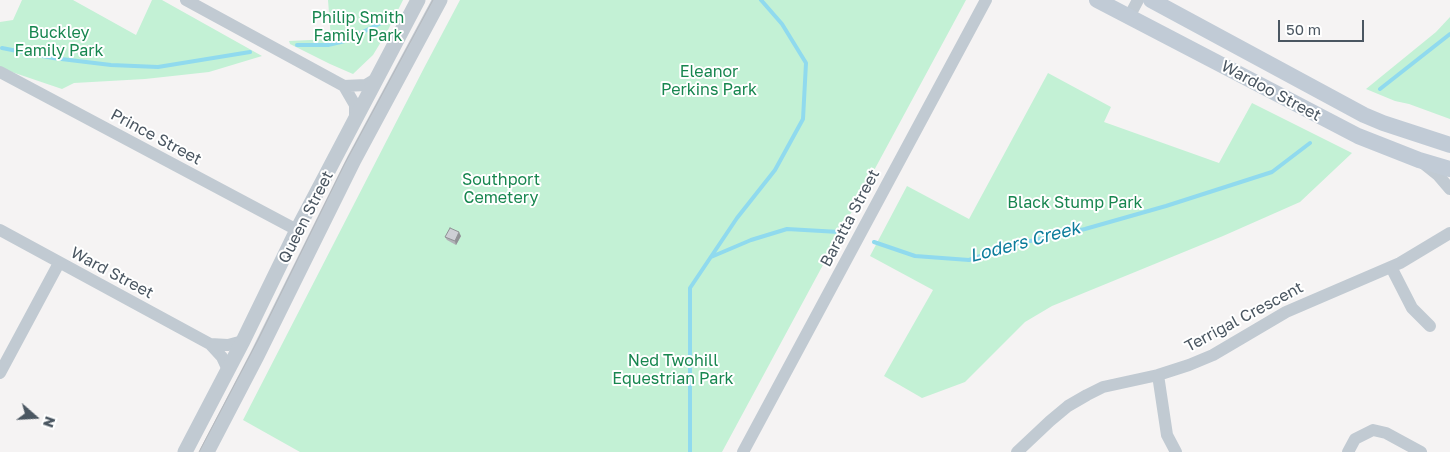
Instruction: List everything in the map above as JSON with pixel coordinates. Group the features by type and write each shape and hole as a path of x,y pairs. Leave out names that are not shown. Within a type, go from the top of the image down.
{"main road":[{"name":"Wardoo Street","path":"1097,0 1342,128 1389,149 1450,170"},
{"name":"Wardoo Street","path":"1151,0 1344,105 1382,123 1450,146"}],"street":[{"path":"186,0 344,86 368,85 376,79"},
{"name":"Queen Street","path":"185,452 243,341 297,230 418,0"},
{"name":"Queen Street","path":"207,452 350,168 440,0"},
{"name":"Baratta Street","path":"743,452 986,0"},
{"path":"1129,17 1138,0"},
{"name":"Prince Street","path":"0,72 297,230"},
{"path":"344,86 355,105 355,118"},
{"path":"1419,160 1438,175 1450,189"},
{"name":"Terrigal Crescent","path":"1438,240 1450,228"},
{"name":"Ward Street","path":"0,230 210,344 222,357 228,370"},
{"name":"Terrigal Crescent","path":"1017,452 1068,406 1087,395 1103,388 1158,375 1189,365 1213,354 1286,312 1391,267 1450,233"},
{"path":"0,373 59,263"},
{"path":"1391,267 1412,308 1430,326"},
{"path":"210,344 228,345 243,341"},
{"path":"1158,375 1167,435 1176,452"},
{"path":"1348,452 1355,439 1373,430 1386,433 1421,452"}],"green space":[{"name":"Buckley Family Park","path":"22,0 73,0 136,35 152,0 162,0 262,56 209,72 145,79 74,83 62,89 0,68 0,22 13,20"},
{"name":"Philip Smith Family Park","path":"328,0 403,0 373,55 353,74 290,44 289,41 331,39"},
{"path":"460,0 966,0 722,452 300,452 243,420"},
{"path":"1450,17 1450,119 1409,104 1395,101 1366,89 1436,32"},
{"name":"Black Stump Park","path":"1048,73 1111,107 1104,122 1219,163 1252,103 1352,153 1300,202 1223,236 1052,306 1025,322 965,382 922,398 884,376 933,290 870,256 907,186 969,219"}],"building":[{"path":"450,228 459,232 455,241 445,237"}],"waterway":[{"path":"690,452 690,288 737,218 775,170 803,119 806,63 782,24 761,0"},
{"path":"297,45 328,45 345,41 391,18"},
{"name":"Loders Creek","path":"1380,89 1450,34"},
{"path":"2,48 53,58 111,65 158,67 250,52"},
{"name":"Loders Creek","path":"874,242 915,256 969,260 1012,245 1085,229 1166,206 1272,172 1310,143"},
{"name":"Loders Creek","path":"711,257 751,240 787,229 839,232"}],"tram line":[{"path":"199,452 258,340 344,165 433,0"}],"park label":[{"name":"Eleanor Perkins Park","path":"709,81"},
{"name":"Southport Cemetery","path":"501,189"},
{"name":"Ned Twohill Equestrian Park","path":"673,370"}]}
